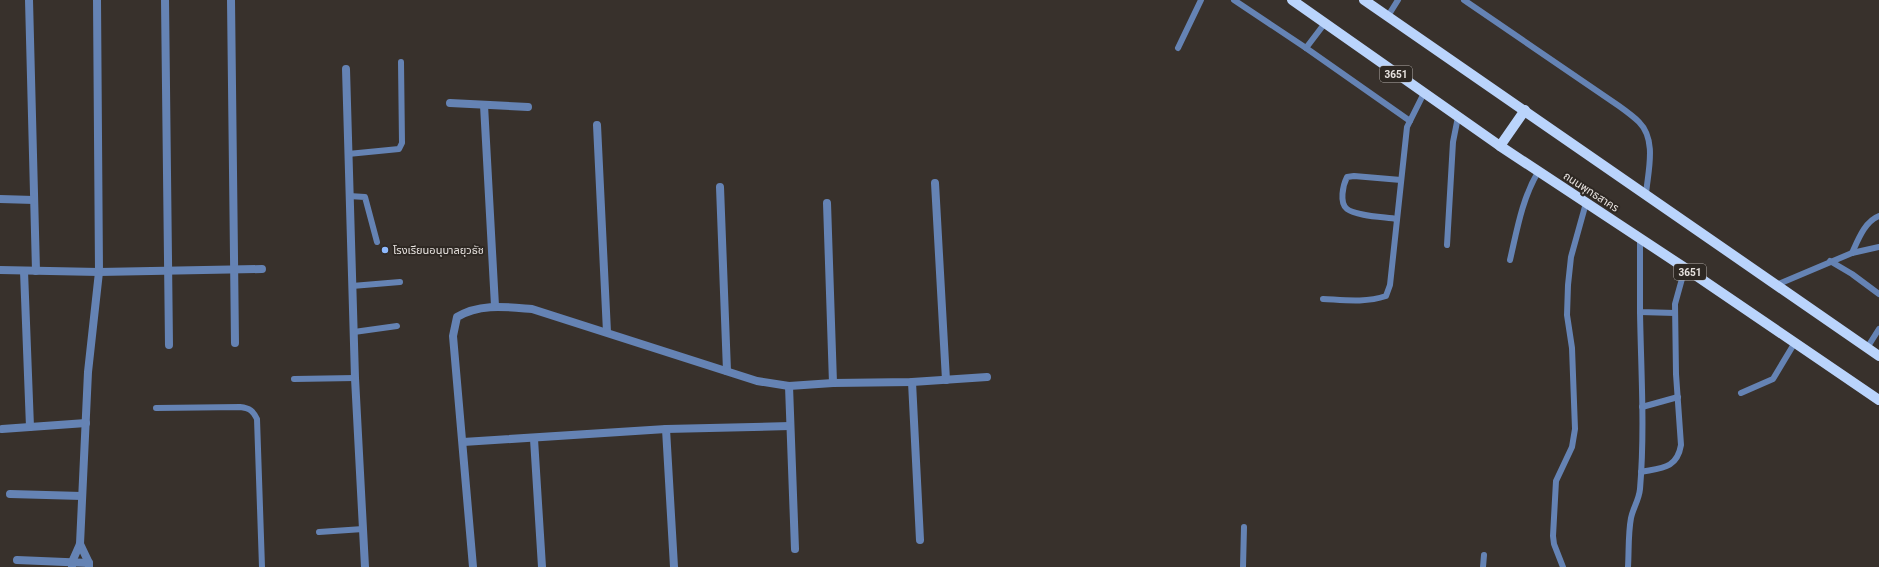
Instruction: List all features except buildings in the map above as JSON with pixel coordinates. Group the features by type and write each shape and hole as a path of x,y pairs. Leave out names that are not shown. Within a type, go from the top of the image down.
{"main road":[{"name":"ถนนพุทธสาคร","path":"1292,0 1538,172 1685,268 1794,344 1879,400"},
{"path":"1364,0 1879,356"},
{"path":"1500,146 1525,110"}],"street":[{"path":"28,0 36,271"},
{"path":"72,564 80,544 88,372 99,272 97,0"},
{"path":"165,0 169,345"},
{"path":"231,0 235,343"},
{"path":"346,69 355,378 365,567"},
{"path":"450,103 528,107"},
{"path":"484,105 495,306"},
{"path":"598,125 607,332"},
{"path":"935,183 946,380"},
{"path":"720,187 727,370"},
{"path":"0,199 34,200"},
{"path":"827,203 833,383"},
{"path":"0,270 99,272 262,269"},
{"path":"24,270 30,426"},
{"path":"473,567 453,336 457,317 468,310 495,306 532,309 727,370 757,381 789,386 833,383 912,382 987,377"},
{"path":"912,382 920,540"},
{"path":"789,386 794,549"},
{"path":"2,428 86,423"},
{"path":"463,442 534,439 666,428 790,426"},
{"path":"666,428 674,567"},
{"path":"534,439 542,567"},
{"path":"10,494 82,496"},
{"path":"17,560 89,565 80,544"}],"lane":[{"path":"1178,48 1202,0"},
{"path":"1234,0 1306,48 1410,121"},
{"path":"1388,16 1398,0"},
{"path":"1464,0 1619,106 1639,123 1647,135 1650,148 1646,194"},
{"path":"1306,48 1325,23"},
{"path":"348,154 399,149 402,143 401,62"},
{"path":"1323,299 1360,301 1386,296 1390,285 1405,142 1410,121 1424,93"},
{"path":"1447,245 1453,142 1458,117"},
{"path":"1510,260 1529,186 1538,172"},
{"path":"1397,219 1356,213 1347,209 1343,203 1343,184 1347,176 1401,180"},
{"path":"349,196 365,197 377,242"},
{"path":"1563,567 1554,544 1553,536 1556,481 1572,447 1575,429 1572,348 1567,315 1568,285 1571,257 1586,203"},
{"path":"1852,253 1862,231 1875,217 1879,216"},
{"path":"1628,567 1632,516 1640,491 1643,426 1640,239"},
{"path":"1776,285 1830,261 1852,253 1879,247"},
{"path":"1830,261 1852,274 1879,294"},
{"path":"1641,472 1669,466 1676,460 1681,445 1676,312 1678,290 1685,268"},
{"path":"352,286 400,282"},
{"path":"1640,312 1676,312"},
{"path":"354,332 397,326"},
{"path":"1867,348 1879,329"},
{"path":"1741,394 1773,379 1794,344"},
{"path":"294,379 355,378"},
{"path":"1642,407 1678,397"},
{"path":"156,408 247,407 253,411 257,420 262,567"},
{"path":"1243,567 1244,527"},
{"path":"319,532 363,529"},
{"path":"1483,567 1484,555"}],"place":[{"name":"โรงเรียนอนุบาลยุวธัช","path":"385,250"}]}
